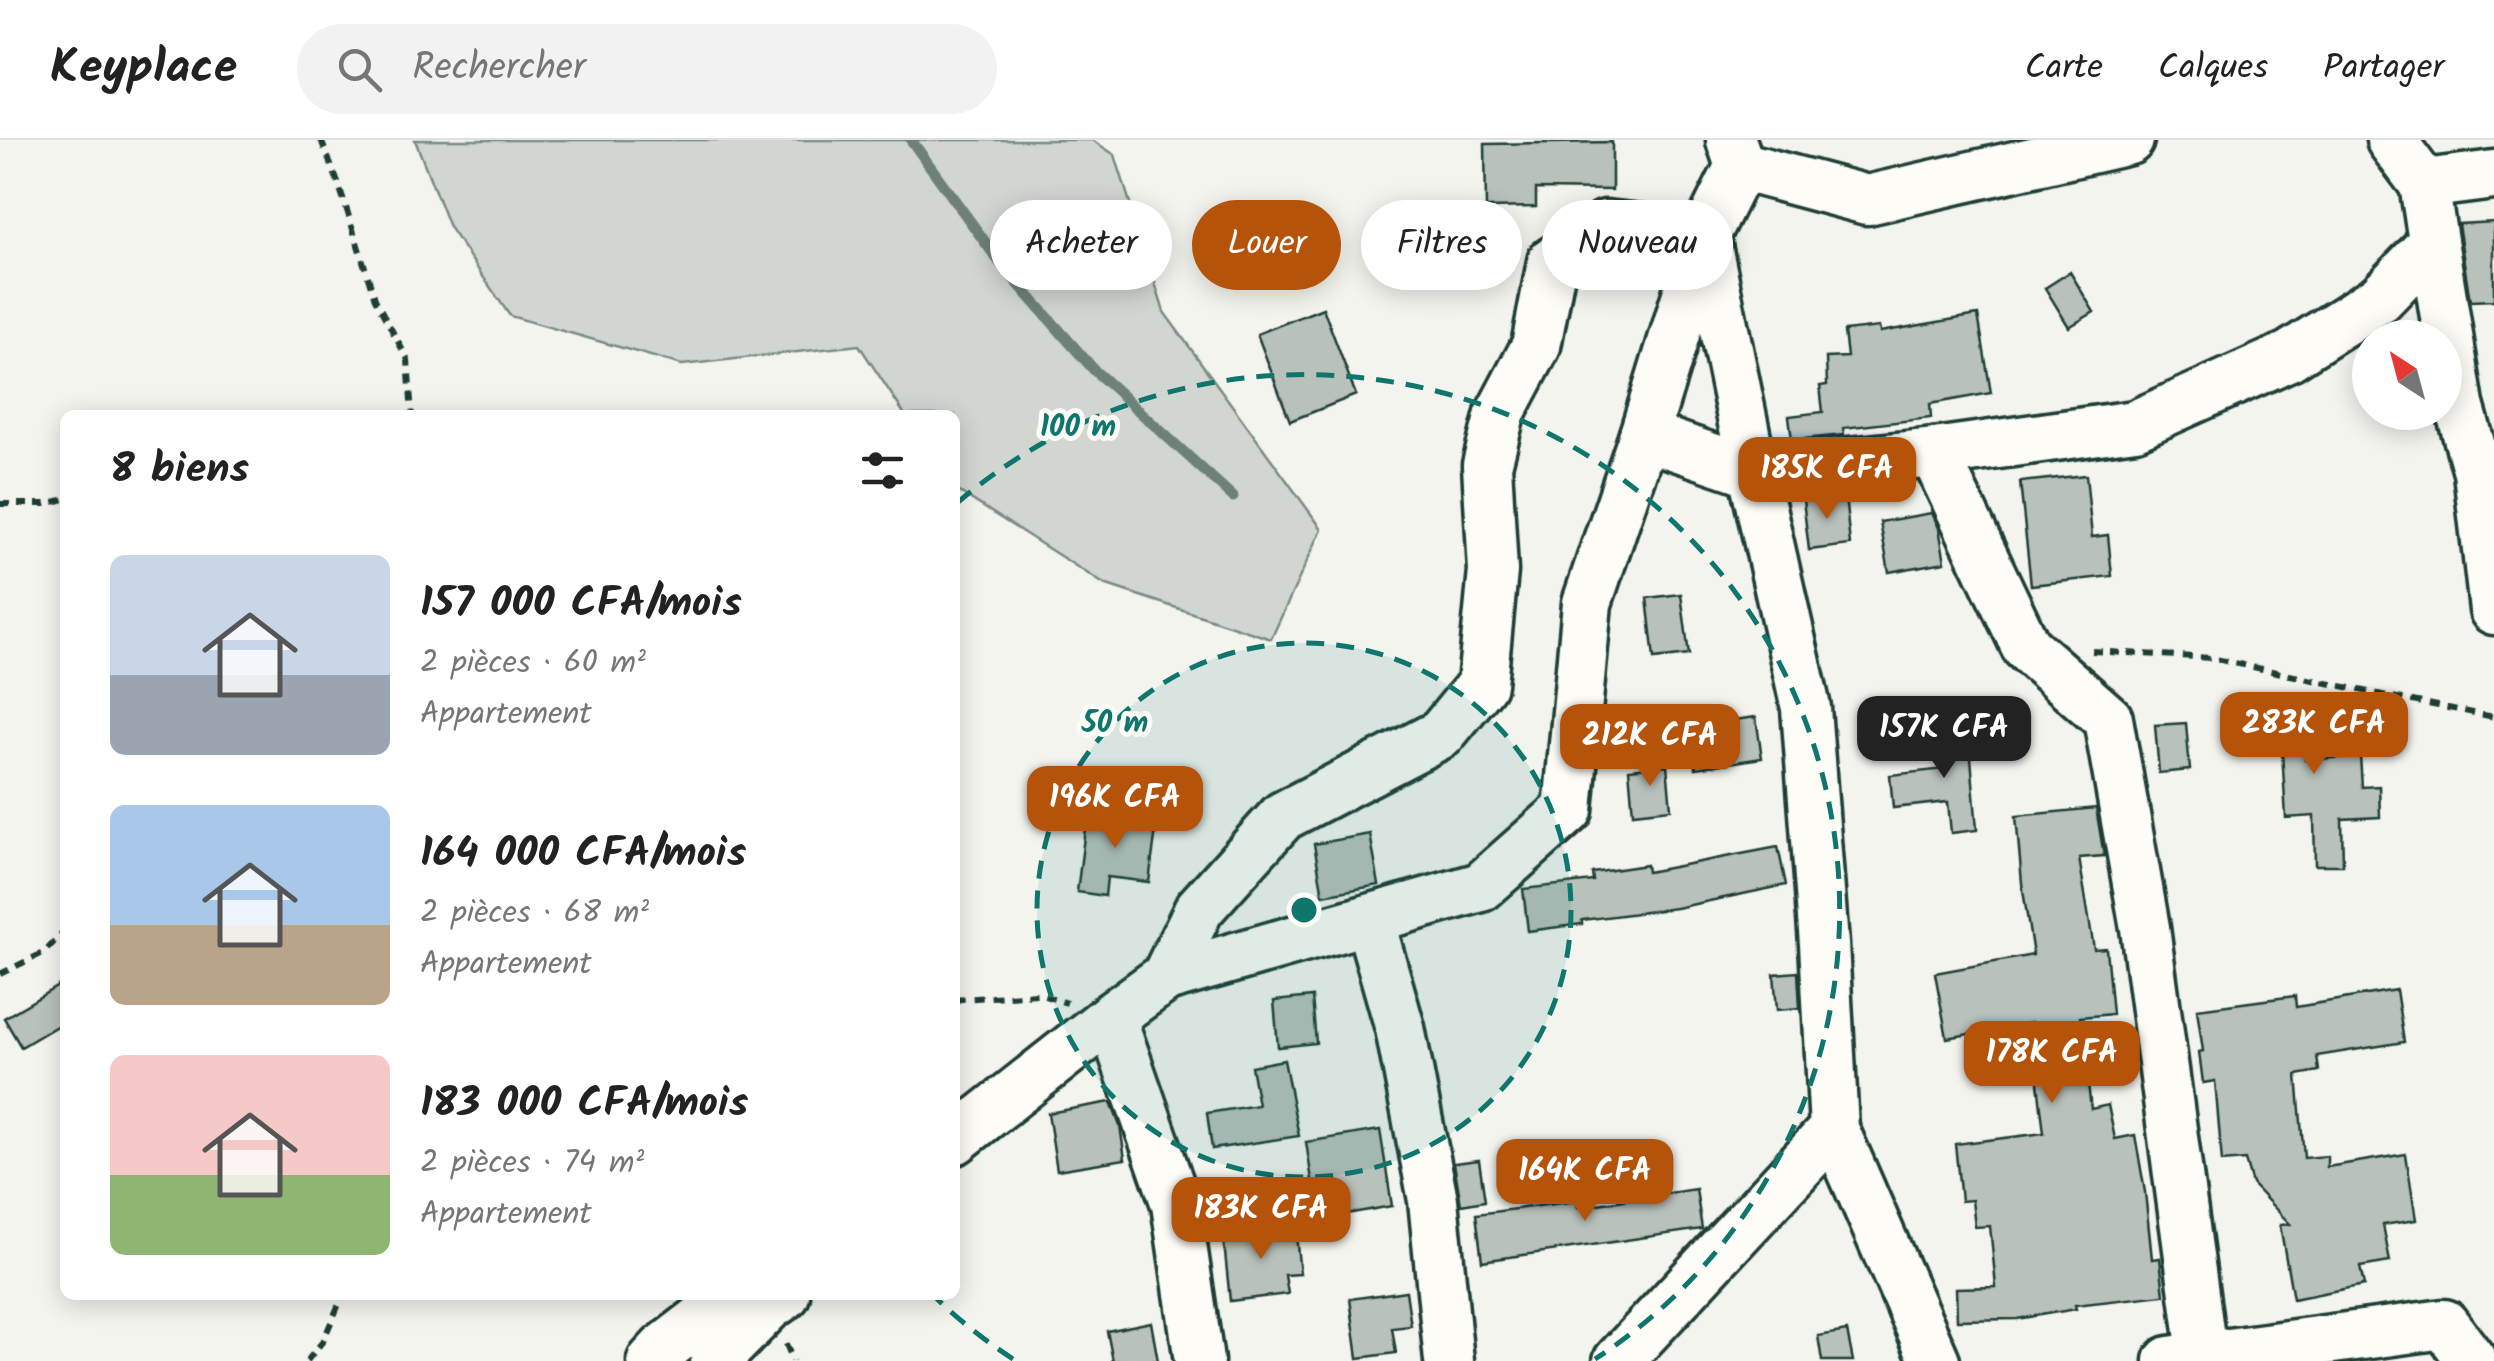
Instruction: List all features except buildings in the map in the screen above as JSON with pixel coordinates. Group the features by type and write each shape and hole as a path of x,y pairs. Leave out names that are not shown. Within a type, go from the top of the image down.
{"street":[{"path":"1718,200 1736,153 1867,200 2035,151 2128,140"},
{"path":"2391,140 2424,184 2459,405 2478,472 2494,610"},
{"path":"2424,184 2494,175"},
{"path":"1644,435 1753,472 1934,454 2135,425 2289,356 2380,298 2433,244"},
{"path":"1166,977 1198,910 1283,816 1441,734 1482,684 1493,571 1486,465 1500,414 1536,346 1547,290"},
{"path":"960,1136 1166,977 1481,887 1568,810 1587,603 1688,290"},
{"path":"1716,290 1806,708 1834,1129 1935,1361"},
{"path":"1934,454 2026,647 2108,719 2145,928 2192,1360 2444,1324 2472,1361"},
{"path":"1369,919 1400,1028 1433,1200 1449,1361"},
{"path":"1112,1016 1176,1204 1199,1361"},
{"path":"1618,1361 1834,1129"},
{"path":"652,1361 727,1300"},
{"path":"715,1361 778,1300"}],"path":[{"path":"321,140 375,299 408,360 412,410"},
{"path":"0,504 60,500"},
{"path":"2026,647 2211,658 2494,717"},
{"path":"0,974 45,952 60,936"},
{"path":"960,999 1038,994 1112,1016"},
{"path":"306,1361 323,1340 340,1300"}],"shaded area":[{"path":"415,140 1092,140 1115,155 1129,200 990,200 990,290 1157,290 1164,312 1322,529 1271,639 1104,584 960,492 960,410 902,410 859,345 682,365 510,316 449,227"}],"waterway":[{"path":"911,140 1001,264 1095,371 1233,497"}]}
